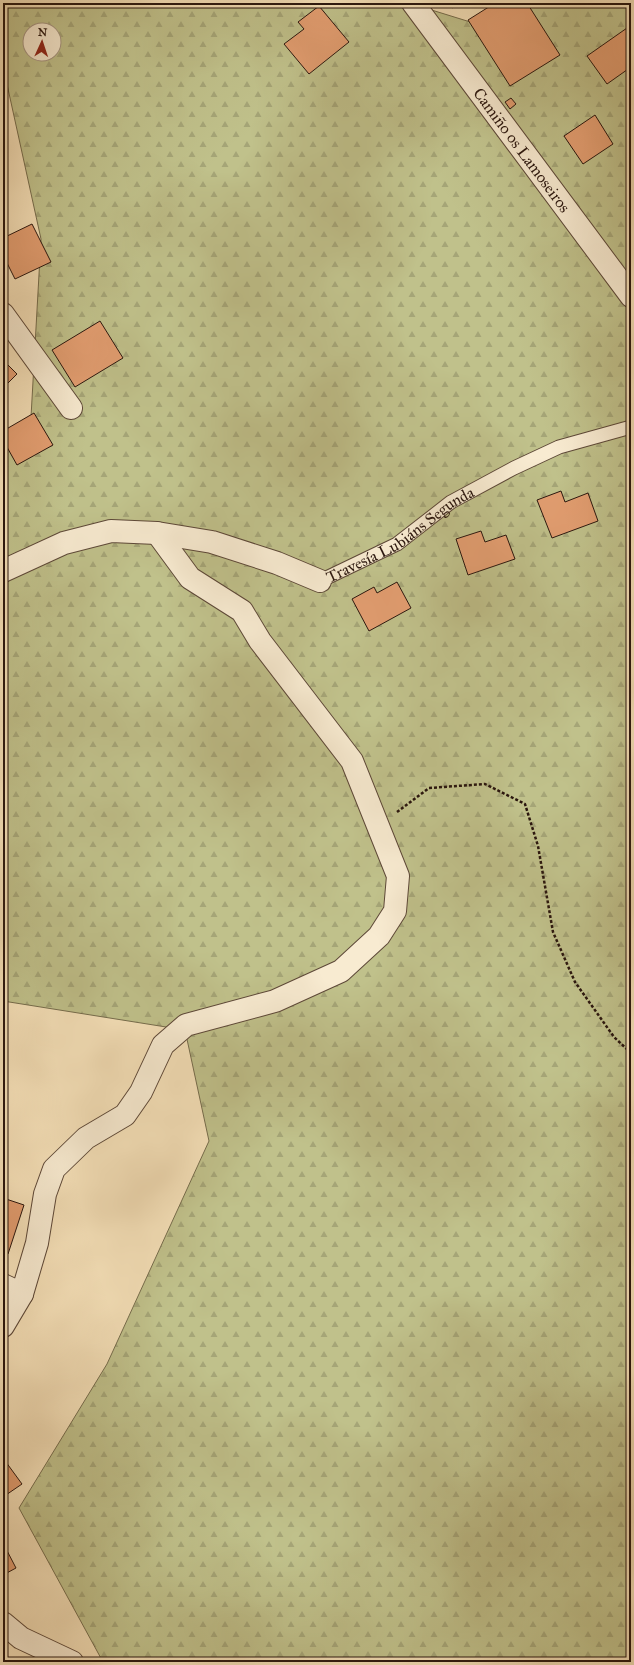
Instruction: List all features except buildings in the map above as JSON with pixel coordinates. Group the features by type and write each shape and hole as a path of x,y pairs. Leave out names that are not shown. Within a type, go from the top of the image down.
{"street":[{"name":"Camiño os Lamoseiros","path":"413,3 631,296"},
{"path":"3,314 71,408"},
{"name":"Travesía Lubiáns Segunda","path":"3,571 64,543 111,531 157,533 212,542 277,563 320,581"},
{"path":"3,1326 12,1289 37,1243 45,1194 54,1169 86,1138 125,1114 141,1092 163,1044 186,1026 275,1001 341,971 379,936 395,911 398,876 379,825 352,761 260,641 242,611 190,578 157,533"},
{"path":"3,1622 21,1638 72,1662"}],"lane":[{"name":"Travesía Lubiáns Segunda","path":"320,581 397,544 451,502 514,468 559,447 631,427"}],"path":[{"path":"379,825 429,788 485,784 525,804 538,846 553,932 575,982 614,1037 631,1053"}],"green space":[{"path":"3,3 409,3 480,25 501,3 631,3 631,1662 103,1662 19,1508 107,1364 209,1141 185,1030 3,1001 3,446 31,417 41,239 3,66"}]}
